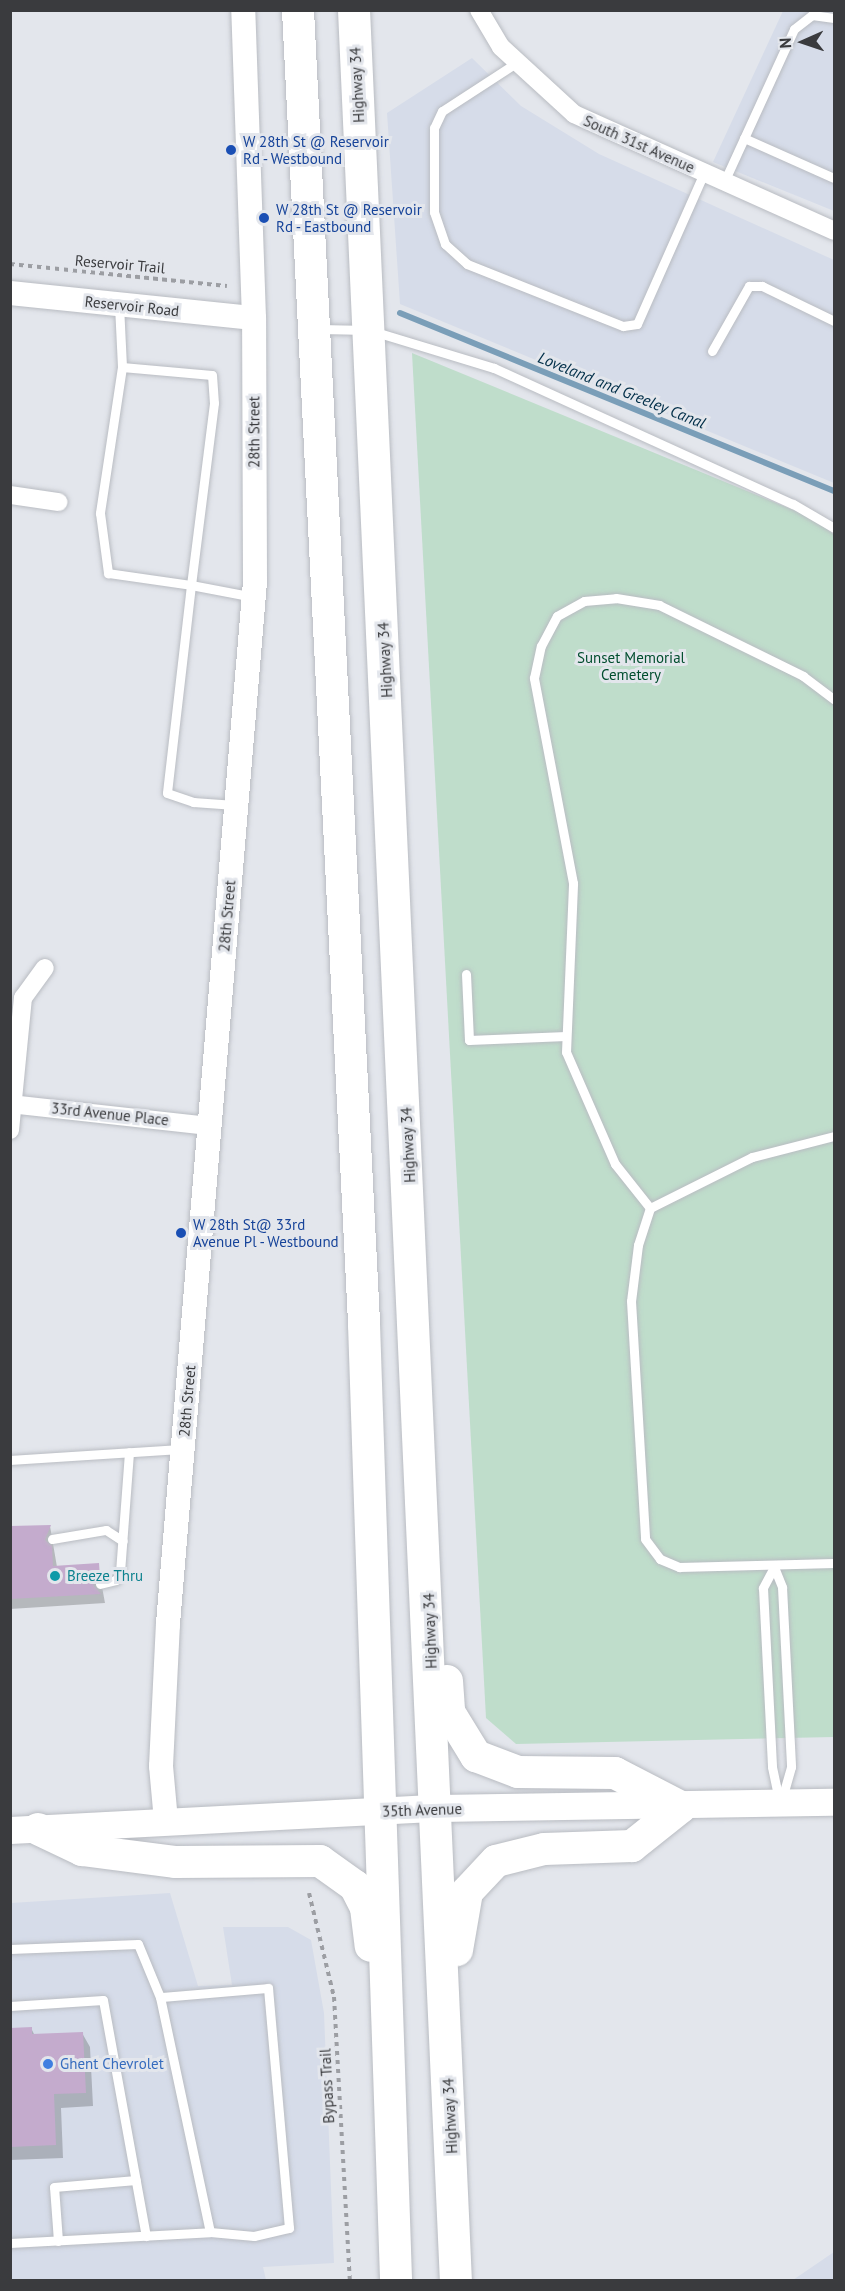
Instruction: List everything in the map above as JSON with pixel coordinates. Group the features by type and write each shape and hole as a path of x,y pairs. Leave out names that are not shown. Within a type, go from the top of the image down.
{"highway":[{"path":"298,10 383,1811 396,2280"},
{"name":"Highway 34","path":"354,10 428,1569 456,2280"},
{"path":"428,1569 442,1604 449,1712 476,1756 518,1772 615,1773 681,1807 632,1846 519,1852 496,1862 467,1892 457,1932 459,2175 454,2206"},
{"path":"17,1830 82,1850 176,1862 321,1861 355,1886 370,1930 382,2280"}],"main road":[{"name":"35th Avenue","path":"17,1830 436,1808 681,1807 834,1802"}],"street":[{"name":"28th Street","path":"166,1821 164,1704 209,1125 254,597 254,318 243,10"},
{"name":"South 31st Avenue","path":"479,10 516,63 574,114 834,231"},
{"name":"Reservoir Road","path":"10,293 118,306 254,318"},
{"path":"10,495 58,502"},
{"path":"10,1130 23,998 45,968"},
{"name":"33rd Avenue Place","path":"12,1104 209,1125"}],"lane":[{"path":"724,182 794,29 812,15 834,18"},
{"path":"516,63 442,111 434,128 434,212 445,244 467,264 623,326 637,324 704,173"},
{"path":"744,138 834,178"},
{"path":"712,351 749,286 762,286 834,321"},
{"path":"118,306 122,367 100,513 108,573 254,597"},
{"path":"313,329 369,330 494,368 793,504 834,528"},
{"path":"122,367 212,375 214,403 167,793 193,802 236,805"},
{"path":"650,1208 615,1164 581,1095 566,1036 573,883 534,678 541,646 557,616 595,600 659,605 803,676 834,699"},
{"path":"466,974 469,1040 566,1036"},
{"path":"834,1136 752,1157 650,1208 638,1245 631,1301 645,1539 660,1559 679,1567 774,1567 834,1563"},
{"path":"10,1460 183,1449"},
{"path":"100,1584 116,1580 120,1572 129,1452"},
{"path":"52,1539 106,1530 123,1541"},
{"path":"774,1567 763,1588 772,1767 780,1804"},
{"path":"774,1567 782,1587 791,1767 780,1804"},
{"path":"10,1948 138,1944 160,1996 210,2232"},
{"path":"10,2243 210,2232 254,2236 289,2228 268,1988 160,1996"},
{"path":"10,2006 103,2000 146,2236"},
{"path":"58,2241 54,2187 136,2180"}],"path":[{"name":"Reservoir Trail","path":"10,264 227,286"},
{"name":"Bypass Trail","path":"309,1893 334,1997 350,2280"}],"shaded area":[{"path":"783,11 834,11 834,211 713,162"},
{"path":"472,58 521,106 599,154 834,260 834,483 400,304 387,113"},
{"path":"170,1893 198,1986 232,1985 223,1927 288,1927 311,1940 324,2013 334,2263 263,2267 266,2280 11,2280 11,1903"},
{"path":"834,2252 834,2280 793,2280"}],"green space":[{"name":"Sunset Memorial Cemetery","path":"412,353 815,519 834,535 834,1737 516,1744 486,1718"}],"building":[{"name":"Breeze Thru","path":"51,1525 45,1540 52,1546 53,1566 99,1563 100,1577 93,1585 101,1594 10,1599 10,1526"},
{"name":"Ghent Chevrolet","path":"32,2027 32,2034 83,2032 86,2093 54,2094 56,2145 10,2147 10,2028"}],"waterway":[{"name":"Loveland and Greeley Canal","path":"400,313 834,491"}],"place":[{"name":"W 28th St @ Reservoir Rd - Westbound","path":"231,150"},
{"name":"W 28th St @ Reservoir Rd - Eastbound","path":"264,218"},
{"name":"W 28th St@ 33rd Avenue Pl - Westbound","path":"181,1233"},
{"name":"Breeze Thru","path":"55,1576"},
{"name":"Ghent Chevrolet","path":"48,2064"}]}
